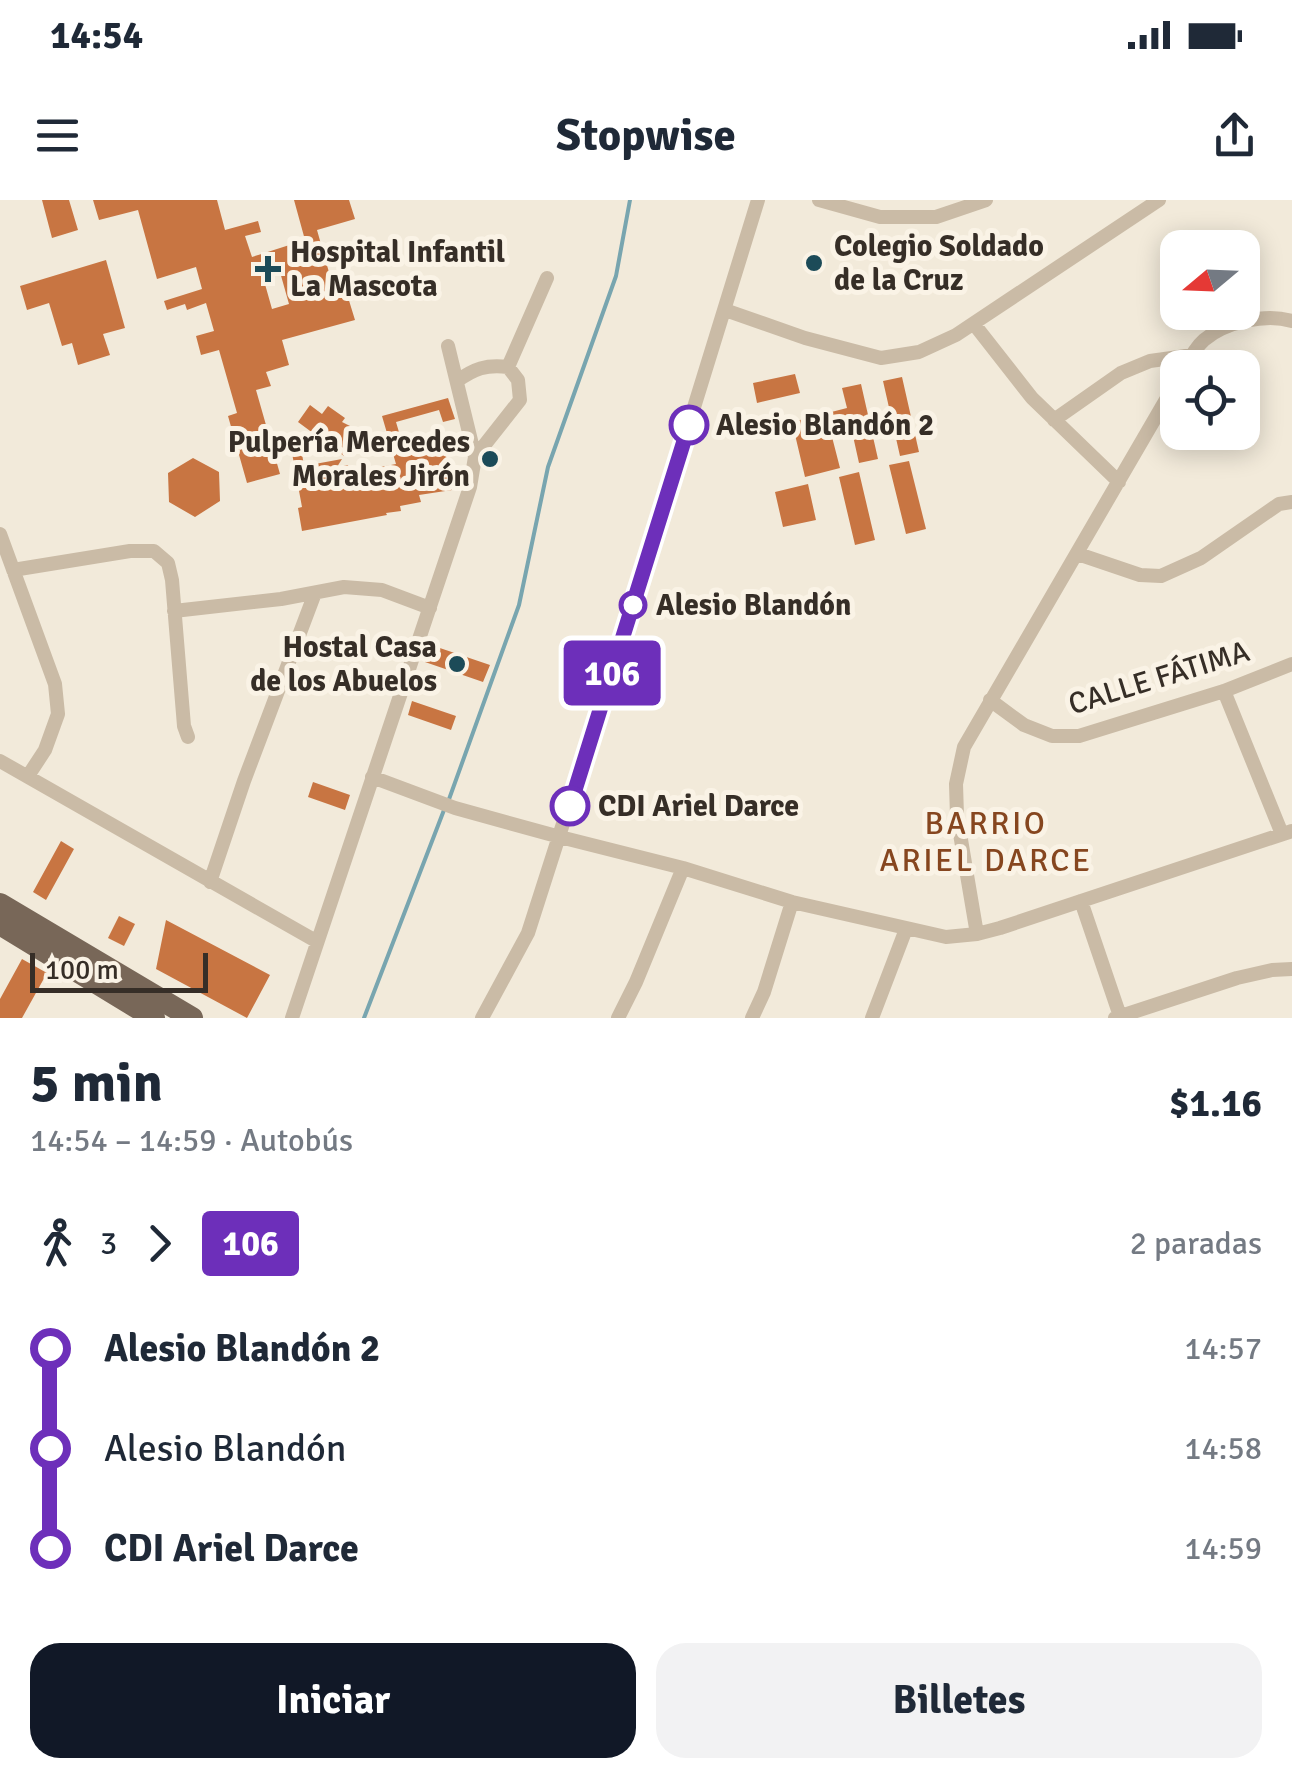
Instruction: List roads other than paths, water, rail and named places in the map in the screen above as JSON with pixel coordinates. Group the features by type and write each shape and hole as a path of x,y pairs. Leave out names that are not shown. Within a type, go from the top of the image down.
{"main road":[{"path":"0,904 192,1018"},
{"path":"0,924 154,1018"}],"street":[{"path":"482,1018 528,933 758,200"},
{"path":"820,200 880,217 936,217 986,200"},
{"path":"725,310 805,338 881,358 919,352 956,336 1159,200"},
{"path":"508,367 547,278"},
{"path":"1196,350 1204,340 1227,326 1252,320 1292,321"},
{"path":"974,324 1032,398 1119,482"},
{"path":"292,1018 470,488 475,456 448,346"},
{"path":"1054,420 1122,373 1150,361 1160,361"},
{"path":"457,382 474,368 494,365 508,367 518,380 520,400 475,456"},
{"path":"978,934 957,816 956,784 964,747 1160,410"},
{"path":"1078,554 1140,575 1161,576 1201,558 1279,504 1292,502"},
{"path":"0,534 54,684 58,714 45,750 28,776"},
{"path":"13,570 130,551 154,551 168,563 188,738"},
{"path":"174,611 281,599 344,587 382,590 430,608"},
{"path":"210,882 316,593"},
{"path":"281,599 304,620"},
{"name":"CALLE FÁTIMA","path":"990,700 1024,725 1052,736 1079,736 1224,691 1292,664"},
{"path":"372,777 455,808 683,868 792,902 946,937 978,934 1287,832 1224,691"},
{"path":"0,761 316,940"},
{"path":"618,1018 683,868"},
{"path":"1082,901 1117,1017 1237,978 1292,969"},
{"path":"752,1018 792,902"},
{"path":"872,1018 906,929"}],"waterway":[{"path":"448,802 519,605 548,467 616,276 630,200"},
{"path":"364,1018 444,810"}],"place":[{"name":"Colegio Soldado de la Cruz","path":"814,263"},
{"name":"Hospital Infantil La Mascota","path":"268,269"},
{"name":"Alesio Blandón 2","path":"689,425"},
{"name":"Pulpería Mercedes Morales Jirón","path":"490,459"},
{"name":"Alesio Blandón","path":"633,605"},
{"name":"Hostal Casa de los Abuelos","path":"457,664"},
{"name":"CDI Ariel Darce","path":"570,806"}],"district":[{"name":"BARRIO ARIEL DARCE","path":"986,842"}]}
